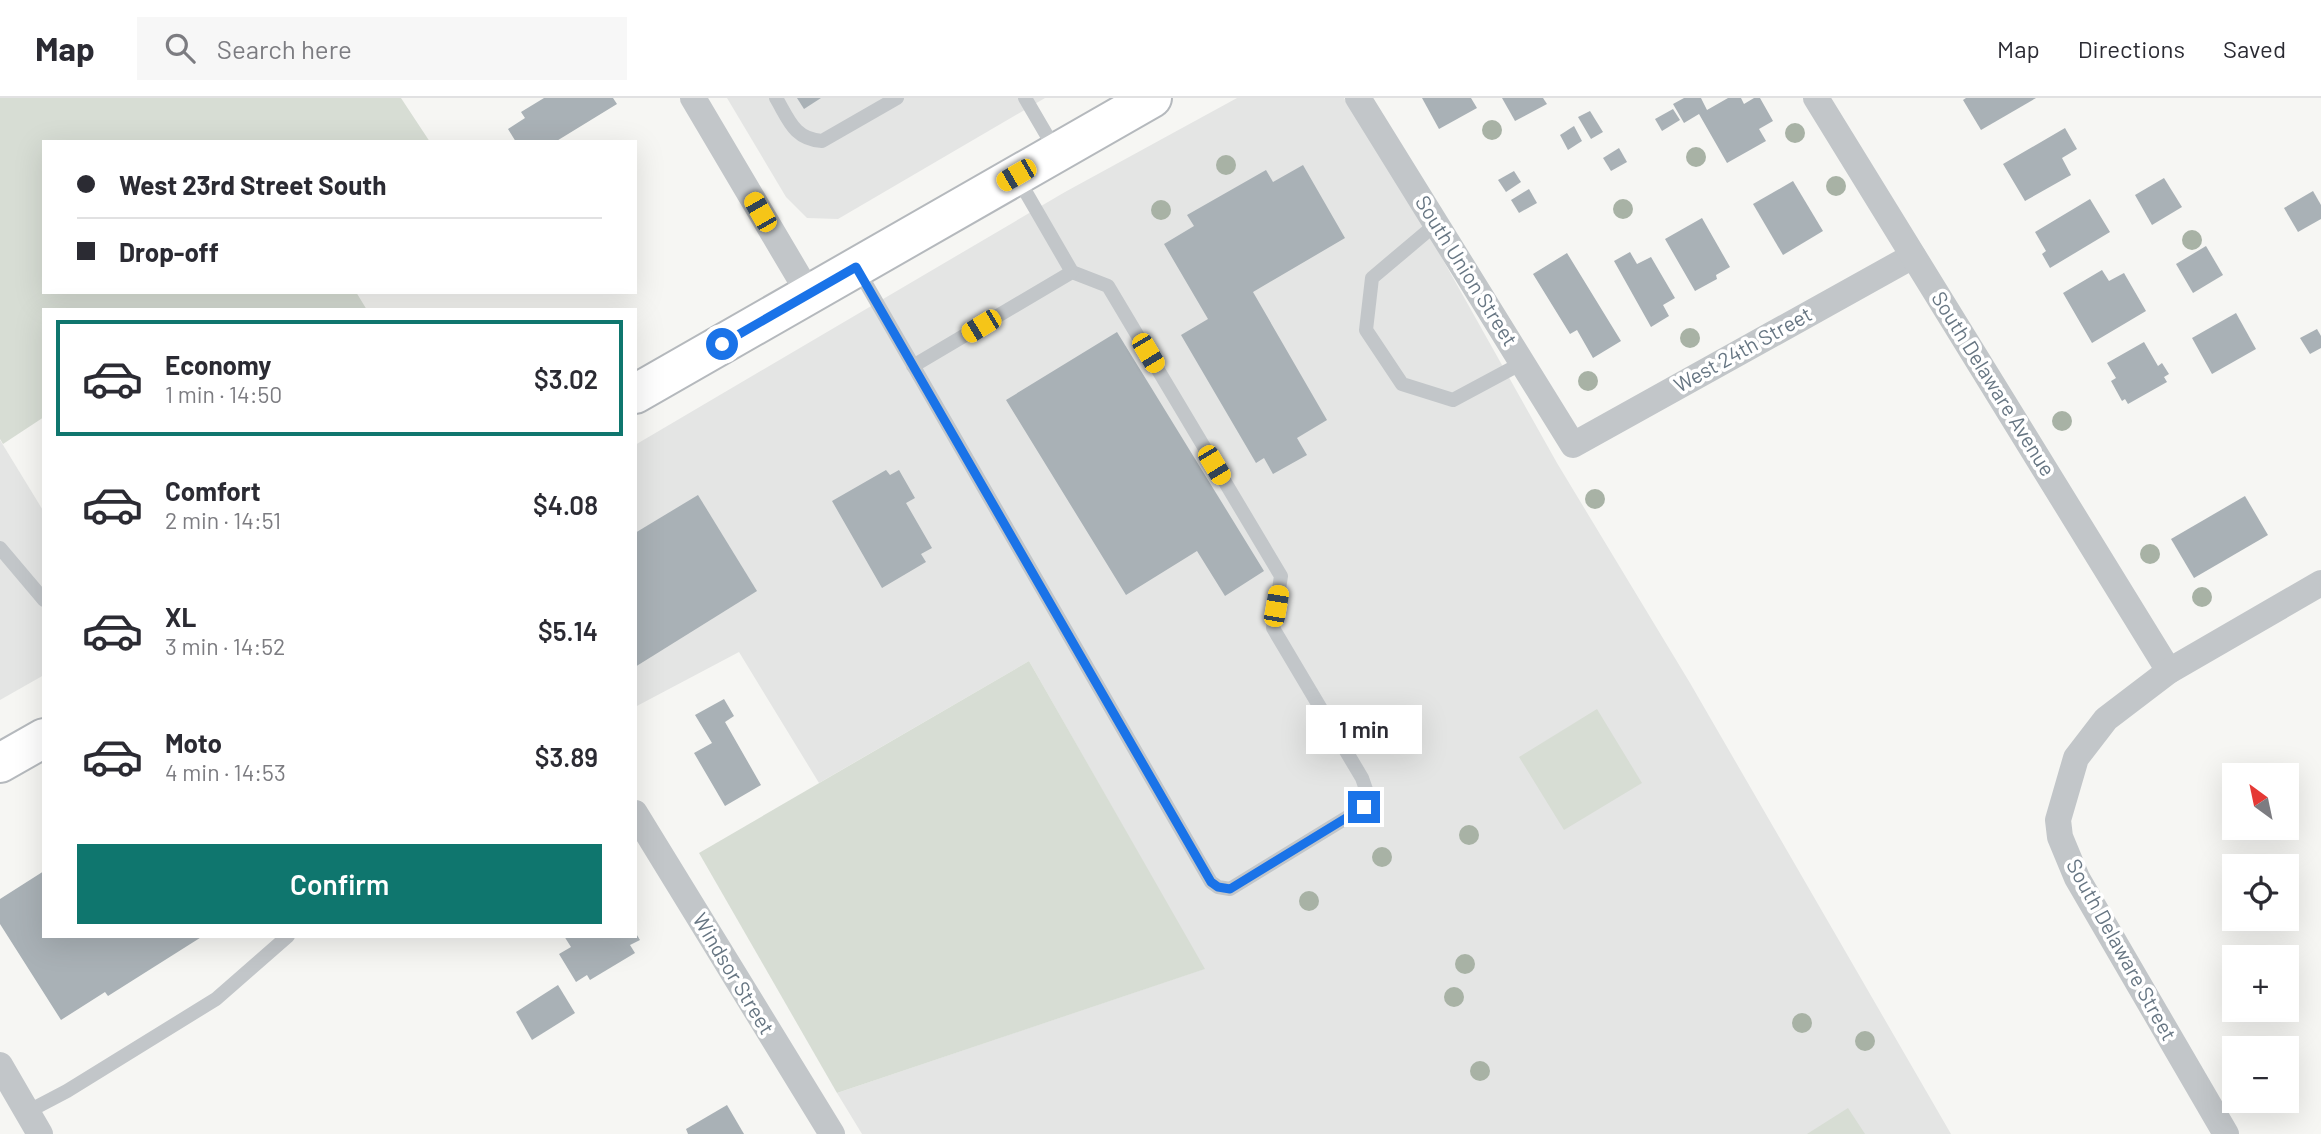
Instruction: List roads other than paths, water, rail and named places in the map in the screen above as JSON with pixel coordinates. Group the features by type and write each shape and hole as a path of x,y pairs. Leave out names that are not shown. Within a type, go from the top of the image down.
{"main road":[{"path":"637,393 1152,98"},
{"path":"0,763 42,739"}],"street":[{"path":"693,98 809,294"},
{"name":"South Union Street","path":"1358,98 1573,445"},
{"name":"South Delaware Avenue","path":"1816,98 2169,671"},
{"name":"West 24th Street","path":"1573,445 1913,256"},
{"name":"South Delaware Street","path":"2226,1134 2077,878 2060,837 2058,820 2077,758 2106,719 2169,671 2321,583"},
{"name":"Windsor Street","path":"637,816 831,1134"},
{"path":"0,1065 33,1123"}],"lane":[{"path":"776,98 797,133 809,140 822,141 897,98"},
{"path":"1026,98 1057,152"},
{"path":"856,267 1211,882 1218,887 1230,889 1364,807 1369,798 1362,778 1273,628 1281,576 1108,286 1072,272 1016,175"},
{"path":"1436,224 1372,278 1366,330 1402,384 1453,400 1522,363"},
{"path":"913,366 1072,272"},
{"path":"0,548 42,598"},
{"path":"33,1123 67,1091 216,999 286,938"}]}
